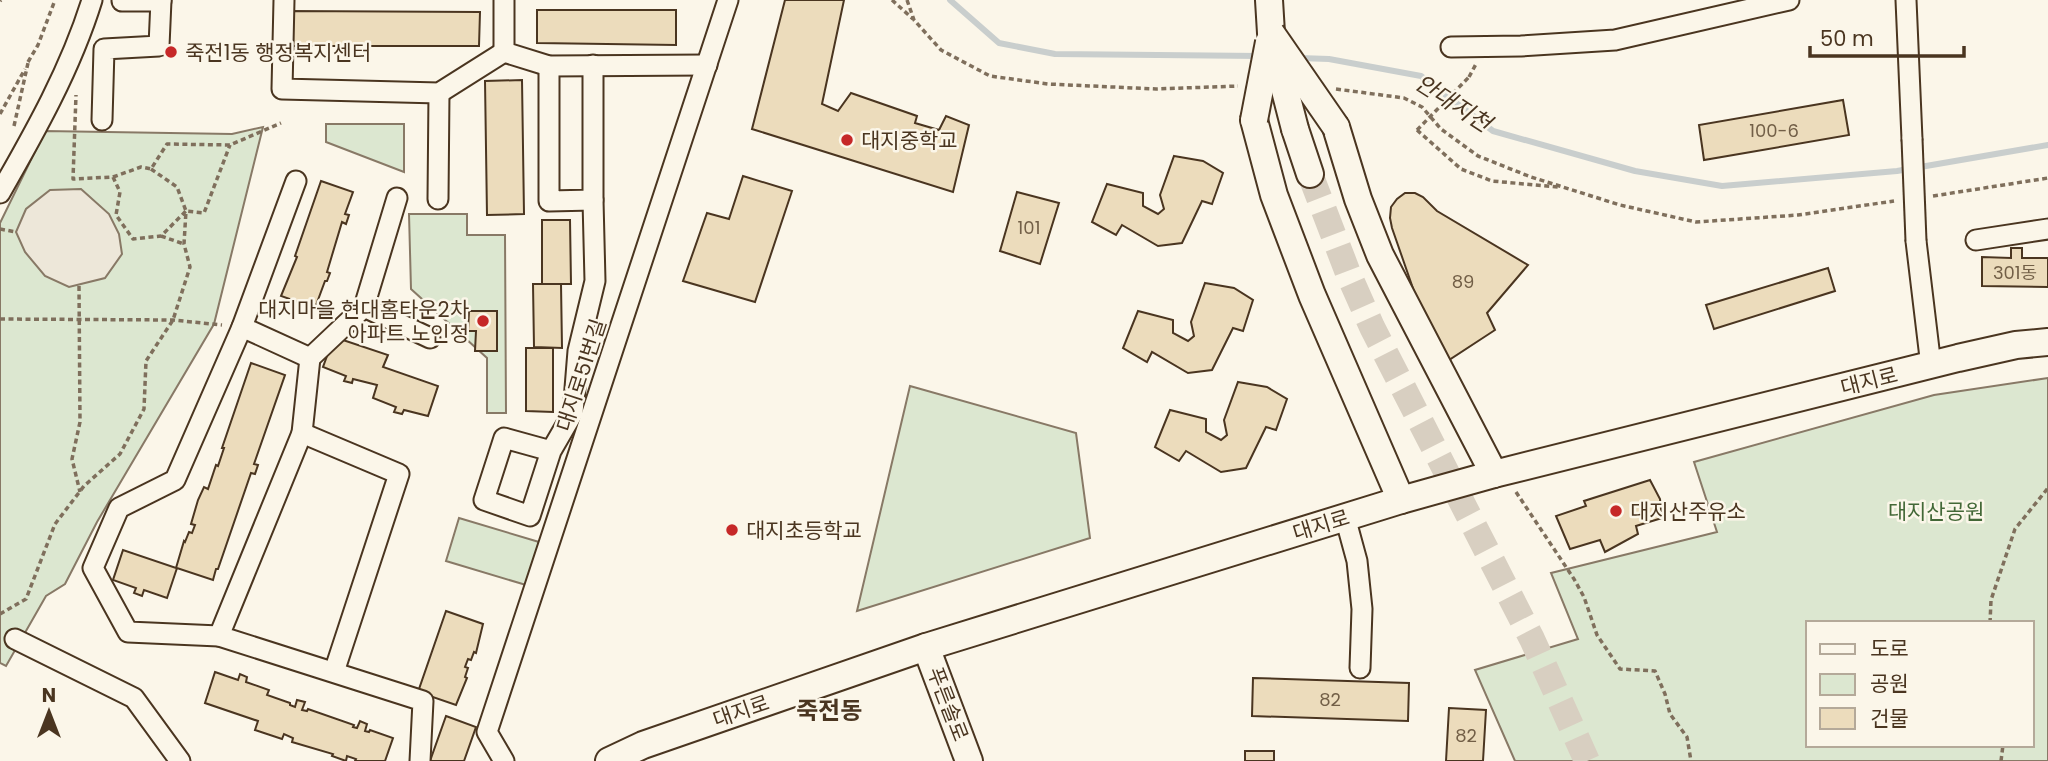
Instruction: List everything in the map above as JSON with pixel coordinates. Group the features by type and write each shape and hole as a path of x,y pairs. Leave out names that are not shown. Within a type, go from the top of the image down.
{"street":[{"path":"0,193 27,145 82,32 92,0"},
{"path":"102,120 104,49 159,46 161,0 122,1"},
{"path":"284,0 282,89 439,93 504,52 549,66 707,65"},
{"path":"504,0 504,52"},
{"name":"대지로51번길","path":"504,761 487,732 729,0"},
{"path":"1269,0 1270,33 1254,120 1274,195 1308,283 1401,500"},
{"path":"1451,47 1615,40 1789,0"},
{"path":"1906,0 1916,241 1931,366"},
{"path":"1270,33 1336,127 1358,199 1380,255 1500,472"},
{"path":"1270,33 1295,129 1310,174"},
{"path":"551,451 573,413 578,351 595,281 593,65"},
{"path":"549,66 549,201 593,200"},
{"path":"438,199 439,93"},
{"path":"296,181 242,327 175,480 119,508 93,568 128,632 219,635 423,701 420,761"},
{"path":"219,635 302,433 310,358 363,307 397,198"},
{"path":"1976,240 2048,229"},
{"path":"363,307 430,338"},
{"path":"242,327 310,358"},
{"name":"대지로","path":"609,761 643,745 926,647 1401,500 1500,472 2016,345 2048,342"},
{"path":"302,433 400,474 334,672"},
{"path":"1345,517 1357,561 1362,609 1360,668"},
{"path":"16,639 134,698 180,761"},
{"name":"푸른솔로","path":"926,647 969,761"}],"path":[{"path":"0,114 38,46 55,0"},
{"path":"892,0 941,50 989,76 1048,84 1156,89 1246,86"},
{"path":"907,0 914,20"},
{"path":"1469,77 1417,130 1461,169 1492,181 1566,188"},
{"path":"3,621 2,613 26,599 55,524 80,492 120,454 144,409 146,361 173,320 190,267 184,244 186,211 177,187 151,169 141,167 113,177 73,179 76,89 103,85"},
{"path":"1324,88 1361,90 1404,98 1422,107 1441,129 1478,156 1620,205 1696,222 1798,215 1898,201"},
{"path":"151,169 167,144 230,145 281,122"},
{"path":"186,211 204,213 230,145"},
{"path":"113,177 120,192 116,215 133,239 161,236 184,244"},
{"path":"1923,197 2048,177"},
{"path":"161,236 186,211"},
{"path":"0,229 16,232"},
{"path":"79,286 80,422 72,459 80,492"},
{"path":"0,319 173,320 242,327"},
{"path":"1500,472 1579,588 1597,635 1620,669 1655,671 1670,714 1687,737 1691,761"},
{"path":"1990,621 1991,600 2015,529 2048,488"}],"green space":[{"path":"326,124 404,124 404,172 326,142"},
{"path":"263,127 214,324 97,522 65,584 46,596 6,666 0,663 0,223 45,131 232,134"},
{"path":"409,214 467,214 467,235 505,235 506,413 487,413 487,358 411,289"},
{"name":"대지산공원","path":"2048,378 2048,761 1515,761 1475,670 1578,639 1551,573 1717,532 1694,462 1934,395"},
{"path":"910,386 1076,433 1090,538 857,611"},
{"path":"459,518 539,542 526,585 446,561"}],"shaded area":[{"path":"81,189 109,214 119,234 122,254 105,278 69,287 45,276 25,252 16,232 26,209 50,190"}],"building":[{"path":"785,0 844,0 822,104 838,111 851,93 917,116 915,123 939,130 946,116 969,125 953,192 752,129"},
{"path":"537,10 676,10 676,45 537,43"},
{"path":"288,11 480,12 479,46 288,46"},
{"path":"522,80 524,214 487,215 485,81"},
{"path":"1843,100 1849,135 1704,160 1699,125"},
{"path":"1174,156 1203,161 1223,173 1212,204 1202,201 1182,243 1158,246 1122,225 1116,235 1092,222 1107,184 1143,193 1143,206 1158,214 1164,209 1160,195"},
{"path":"743,176 792,191 755,302 683,281 707,213 729,219"},
{"path":"321,181 353,192 345,214 349,215 346,224 342,222 327,272 330,273 315,308 281,296 297,257 295,256"},
{"path":"1017,192 1059,203 1040,264 1000,251"},
{"path":"1405,193 1415,193 1423,197 1437,211 1528,265 1487,313 1495,330 1449,360 1416,297 1392,228 1391,207"},
{"path":"542,220 570,220 571,284 542,284"},
{"path":"2011,248 2022,248 2022,258 2048,258 2048,287 1982,286 1982,257 2011,258"},
{"path":"1828,268 1835,291 1714,329 1706,305"},
{"path":"1205,283 1234,288 1253,300 1243,331 1233,328 1212,370 1188,373 1152,352 1147,362 1123,348 1138,311 1173,320 1173,333 1188,341 1194,336 1191,322"},
{"path":"533,284 561,284 562,348 534,347"},
{"name":"대지마을 현대홈타운2차 아파트 노인정","path":"469,311 497,311 497,351 475,351 476,331 468,331"},
{"path":"334,337 388,355 383,367 438,386 428,416 404,410 402,414 394,412 396,407 373,398 377,385 353,379 352,383 344,381 346,376 323,367"},
{"path":"526,348 553,348 553,412 526,411"},
{"path":"251,363 285,375 254,464 258,465 255,474 251,473 213,580 177,568 167,598 144,590 142,596 134,593 136,588 113,580 123,550 176,568 184,541 195,525 191,524 198,500 204,487 208,489 216,465 218,466"},
{"path":"1238,382 1267,387 1287,399 1276,430 1266,427 1246,468 1221,472 1186,451 1179,461 1155,447 1170,410 1206,419 1206,432 1221,440 1227,435 1224,420"},
{"name":"대지산주유소","path":"1650,480 1660,499 1662,518 1636,526 1638,534 1605,552 1600,540 1570,549 1556,516 1586,506 1584,501"},
{"path":"446,611 483,624 476,653 474,652 471,660 468,659 465,667 468,668 467,678 456,705 418,692"},
{"path":"215,672 238,680 240,674 247,677 246,682 269,690 267,695 295,707 297,700 305,702 302,710 308,709 357,728 360,721 367,724 365,731 370,730 393,738 385,761 355,761 356,759 347,756 346,761 332,756 333,754 292,742 293,738 284,734 282,739 255,730 258,721 205,703"},
{"path":"1253,678 1409,683 1408,721 1252,716"},
{"path":"1449,708 1486,710 1483,761 1446,761"},
{"path":"446,716 476,727 464,761 430,761"},
{"path":"1245,751 1274,751 1274,761 1245,761"}],"waterway":[{"name":"안대지천","path":"950,0 999,43 1055,54 1260,56"},
{"name":"안대지천","path":"1299,58 1329,59 1421,76 1493,131 1635,171 1722,186 1897,171 2048,145"}],"tunnel":[{"path":"1310,174 1372,327 1532,639 1587,761"}],"place":[{"name":"죽전1동 행정복지센터","path":"171,52"},
{"name":"대지중학교","path":"847,140"},
{"name":"대지마을 현대홈타운2차 아파트 노인정","path":"483,321"},
{"name":"대지산주유소","path":"1616,511"},
{"name":"대지초등학교","path":"732,530"}],"district":[{"name":"죽전동","path":"829,710"}]}
